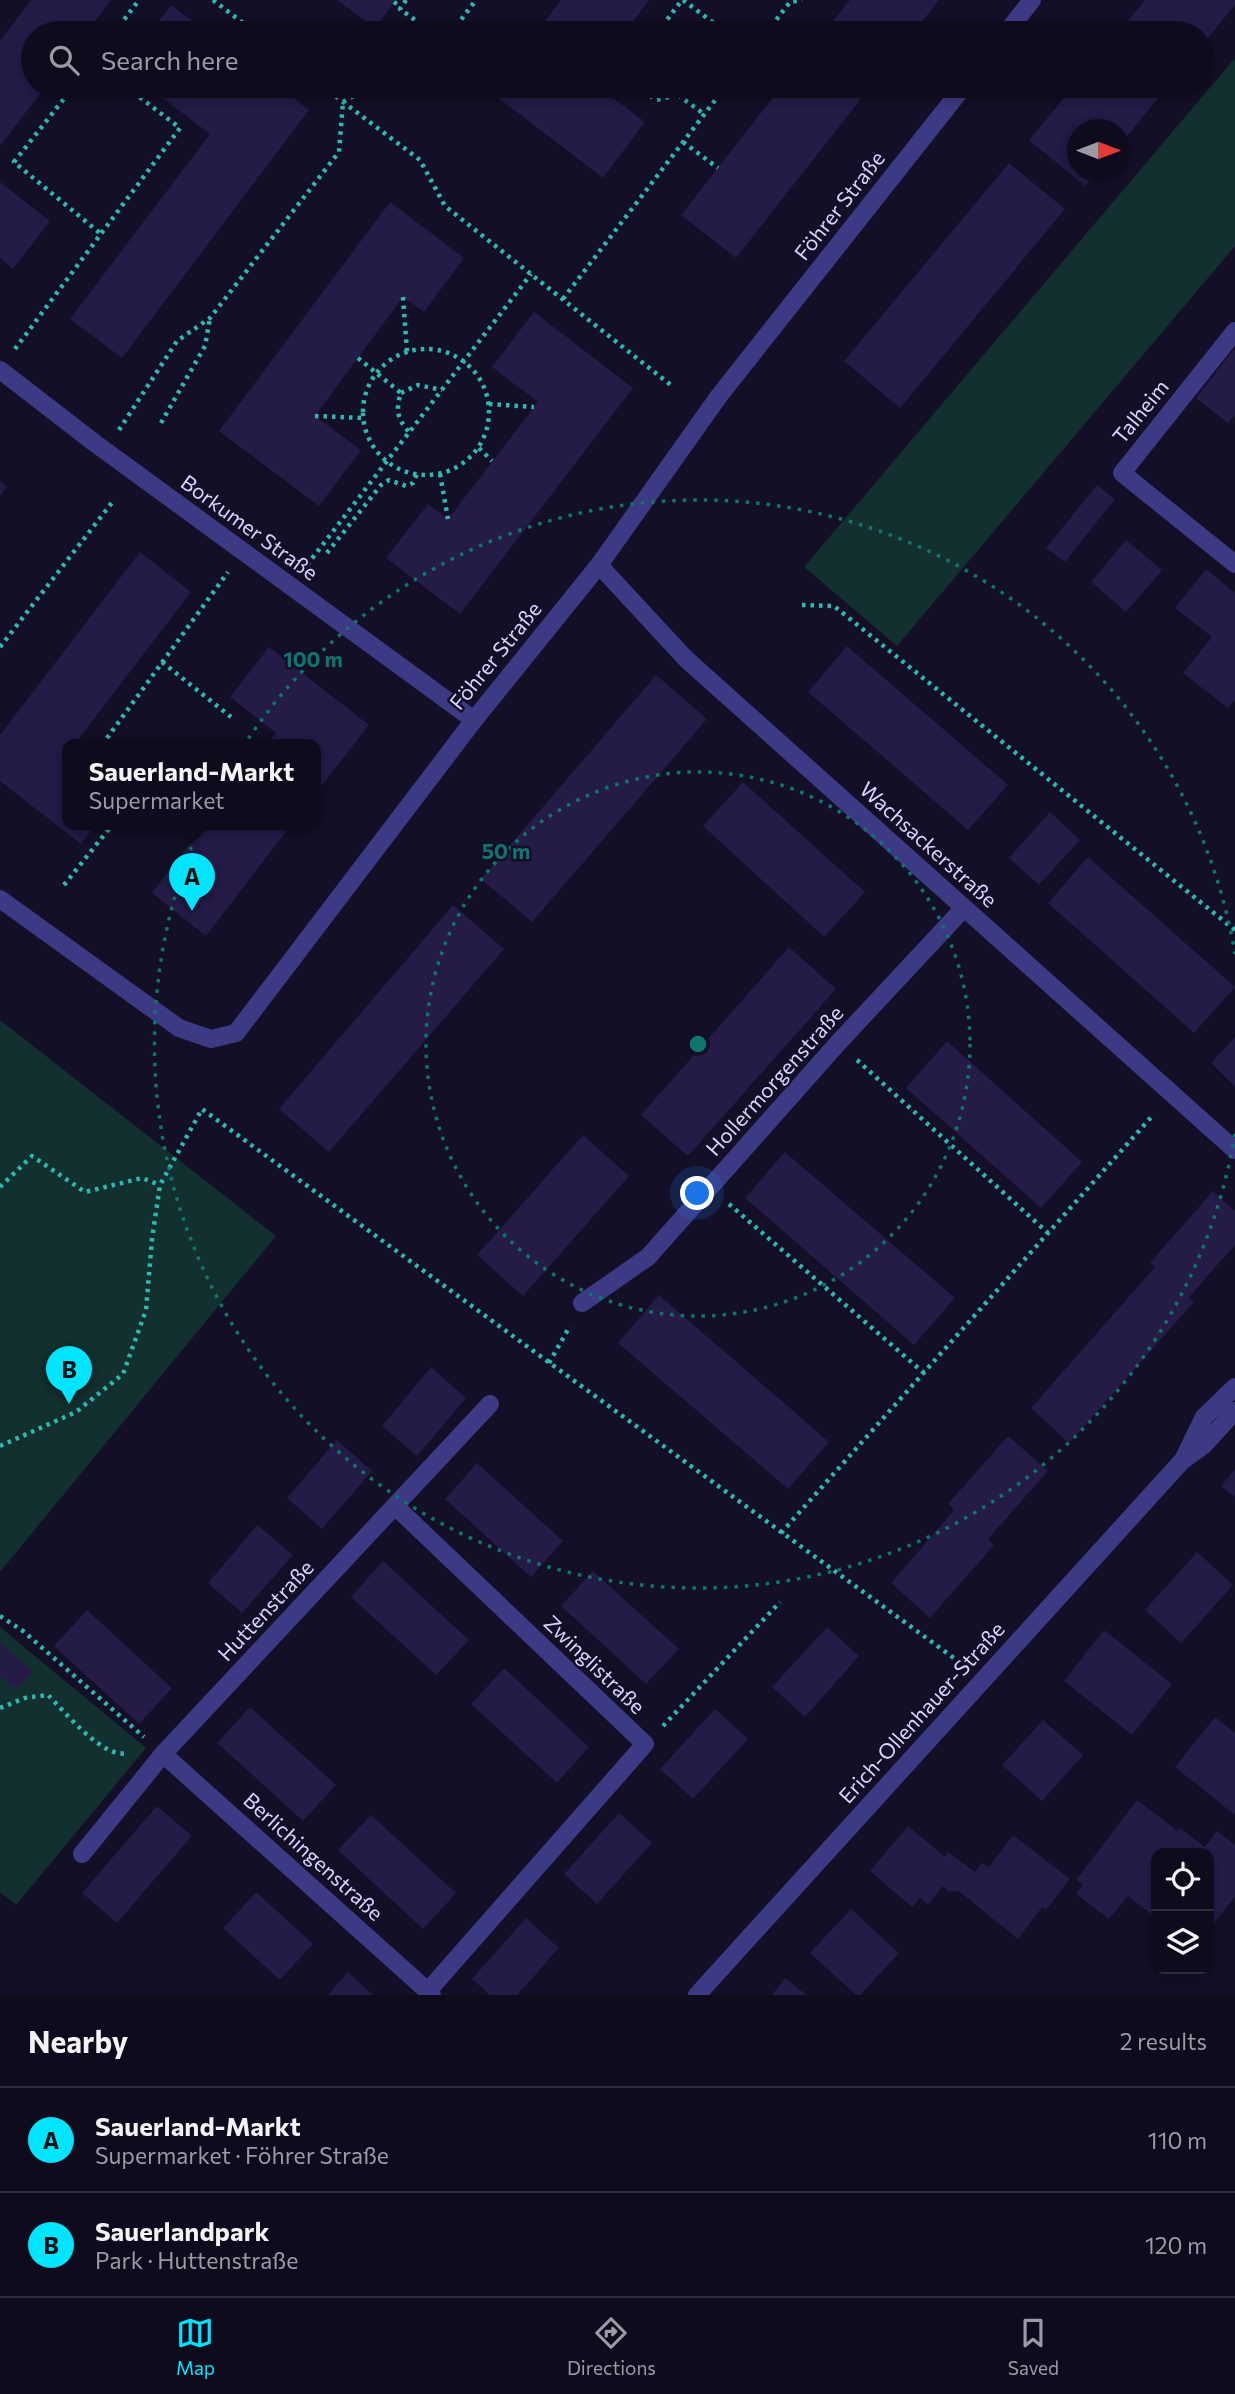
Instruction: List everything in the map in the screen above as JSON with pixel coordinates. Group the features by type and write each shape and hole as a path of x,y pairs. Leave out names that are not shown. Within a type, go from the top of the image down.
{"street":[{"path":"1015,21 1032,0"},
{"name":"Föhrer Straße","path":"0,899 179,1028 211,1039 236,1033 474,720 599,565 719,396 955,98"},
{"name":"Talheim","path":"1235,331 1122,473 1235,564"},
{"name":"Borkumer Straße","path":"0,370 105,451 474,720"},
{"name":"Wachsackerstraße","path":"599,565 686,659 1235,1150"},
{"name":"Hollermorgenstraße","path":"582,1303 648,1257 838,1043 964,908"},
{"name":"Erich-Ollenhauer-Straße","path":"1182,1461 1205,1417 1235,1387"},
{"name":"Huttenstraße","path":"82,1854 163,1754 490,1404"},
{"name":"Erich-Ollenhauer-Straße","path":"697,1995 1182,1461 1204,1446 1235,1411"},
{"name":"Zwinglistraße","path":"396,1507 645,1744 430,1993"},
{"name":"Berlichingenstraße","path":"163,1754 430,1993"}],"path":[{"path":"123,21 139,0"},
{"path":"214,0 241,21"},
{"path":"401,7 406,0"},
{"path":"460,21 476,0"},
{"path":"666,21 682,0 710,21"},
{"path":"774,21 788,1 802,0"},
{"path":"394,2 416,21"},
{"path":"65,98 14,162 101,234"},
{"path":"0,370 180,128 141,98"},
{"path":"338,98 420,160 444,206 672,386"},
{"path":"343,102 350,98"},
{"path":"682,98 704,114"},
{"path":"563,299 717,98"},
{"path":"105,451 177,341 210,318 338,152 343,102"},
{"path":"683,142 718,168"},
{"path":"320,548 530,274"},
{"path":"403,297 407,352"},
{"path":"161,423 205,346 210,318"},
{"path":"426,349 446,352 464,361 481,380 489,404 489,419 479,448 455,469 440,474 403,471 387,462 371,442 363,418 364,402 377,372 391,360 407,352 426,349"},
{"path":"358,358 401,393"},
{"path":"409,432 398,418 397,404 401,393 418,385 442,390"},
{"path":"489,404 534,407"},
{"path":"315,416 363,418"},
{"path":"479,448 492,461"},
{"path":"327,553 381,485 389,480 406,486 413,483 417,474"},
{"path":"440,474 447,519"},
{"path":"0,647 114,500"},
{"path":"106,739 243,552"},
{"path":"802,606 834,606 1235,930"},
{"path":"162,662 231,717"},
{"path":"64,885 108,830"},
{"path":"838,1043 1048,1233"},
{"path":"0,1446 76,1412 123,1374 146,1310 160,1185 202,1110 983,1680"},
{"path":"781,1533 1157,1111"},
{"path":"0,1187 32,1156 85,1192 142,1178 160,1185"},
{"path":"710,1188 923,1373"},
{"path":"549,1363 582,1303"},
{"path":"645,1744 780,1602"},
{"path":"0,1616 23,1631 163,1754"},
{"path":"0,1708 25,1698 48,1695 102,1748 121,1755"}],"green space":[{"path":"1235,58 1235,246 897,646 804,567 1201,98 1214,98 1214,83"},
{"path":"0,1020 276,1236 0,1572"},
{"path":"0,1627 146,1748 16,1905 0,1892"}],"building":[{"path":"31,0 111,0 95,21 21,21 21,98 37,98 0,146 0,41"},
{"path":"337,0 396,0 380,21 366,21"},
{"path":"561,0 649,0 633,21 545,21"},
{"path":"850,0 939,0 922,21 833,21"},
{"path":"1145,0 1235,0 1235,5 1214,30 1214,21 1128,21"},
{"path":"171,5 192,21 159,21"},
{"path":"163,98 294,98 309,110 122,358 70,319 210,134"},
{"path":"499,98 613,98 645,122 603,178"},
{"path":"773,98 862,98 736,258 681,215"},
{"path":"1064,98 1158,98 1130,133 1130,119 1067,119 1067,171 1029,140"},
{"path":"1009,163 1065,209 900,408 844,361"},
{"path":"0,182 50,221 13,269 0,258"},
{"path":"390,202 464,258 424,312 403,297 315,416 361,450 319,506 219,431"},
{"path":"534,312 633,388 460,614 386,558 428,504 448,519 538,402 492,367"},
{"path":"1235,348 1235,415 1228,423 1196,398"},
{"path":"0,481 7,486 0,496"},
{"path":"1097,485 1115,499 1065,562 1046,548"},
{"path":"1126,540 1162,570 1126,612 1091,582"},
{"path":"140,552 191,592 79,739 62,739 62,829 0,781 0,735"},
{"path":"1206,569 1235,593 1235,699 1228,708 1183,673 1212,637 1175,608"},
{"path":"847,646 1008,785 968,830 808,692"},
{"path":"269,647 369,725 321,787 321,739 272,739 276,733 230,697"},
{"path":"656,675 707,719 532,922 481,879"},
{"path":"743,782 865,892 824,937 703,826"},
{"path":"1050,812 1080,840 1039,885 1009,858"},
{"path":"63,830 91,830 81,844"},
{"path":"200,830 287,830 206,936 152,893"},
{"path":"1088,857 1235,987 1194,1033 1048,903"},
{"path":"453,905 504,949 329,1152 279,1109"},
{"path":"789,947 836,989 688,1156 641,1115"},
{"path":"1235,1037 1235,1087 1211,1063"},
{"path":"947,1041 1082,1162 1041,1208 906,1088"},
{"path":"583,1135 629,1176 523,1296 477,1255"},
{"path":"785,1152 955,1298 914,1345 745,1198"},
{"path":"1213,1191 1235,1211 1235,1245 1189,1297 1194,1302 1069,1443 1031,1408 1155,1267 1150,1263"},
{"path":"659,1295 829,1442 788,1489 618,1343"},
{"path":"431,1367 466,1398 417,1456 382,1426"},
{"path":"1008,1436 1048,1471 988,1539 994,1545 930,1618 891,1583 954,1510 948,1504"},
{"path":"337,1440 372,1471 322,1529 287,1498"},
{"path":"477,1463 563,1541 531,1577 445,1499"},
{"path":"1235,1469 1235,1497 1221,1486"},
{"path":"257,1525 293,1555 242,1613 208,1583"},
{"path":"1197,1552 1233,1585 1181,1643 1145,1610"},
{"path":"383,1561 469,1640 436,1675 351,1597"},
{"path":"593,1571 679,1649 646,1684 561,1606"},
{"path":"87,1610 172,1688 139,1724 54,1646"},
{"path":"827,1627 859,1656 805,1717 772,1687"},
{"path":"1104,1630 1172,1684 1132,1735 1064,1681"},
{"path":"0,1642 33,1672 16,1690 0,1676"},
{"path":"504,1668 589,1747 557,1783 471,1704"},
{"path":"250,1707 336,1785 303,1821 217,1743"},
{"path":"715,1709 748,1739 693,1799 660,1769"},
{"path":"1215,1717 1235,1733 1235,1815 1175,1767"},
{"path":"1043,1720 1083,1755 1042,1801 1002,1765"},
{"path":"1137,1800 1178,1831 1180,1828 1205,1847 1217,1831 1235,1845 1235,1896 1214,1923 1214,1848 1151,1848 1151,1914 1128,1896 1109,1919 1076,1894 1083,1885 1076,1880"},
{"path":"157,1806 192,1836 117,1923 82,1893"},
{"path":"619,1813 652,1843 597,1904 564,1874"},
{"path":"371,1815 456,1893 423,1929 338,1850"},
{"path":"908,1826 945,1857 948,1852 975,1872 982,1863 989,1867 1013,1835 1070,1879 1046,1910 1042,1907 1018,1939 960,1892 948,1891 943,1886 928,1905 920,1898 912,1907 870,1871"},
{"path":"256,1892 313,1944 280,1980 223,1928"},
{"path":"851,1909 899,1953 860,1995 856,1995 810,1953"},
{"path":"526,1918 559,1948 517,1995 490,1995 472,1979"},
{"path":"348,1972 373,1995 328,1995"},
{"path":"785,1978 807,1995 772,1995"}],"place":[{"name":"Sauerland-Markt","path":"192,911"},
{"name":"Sauerlandpark","path":"69,1404"}]}
